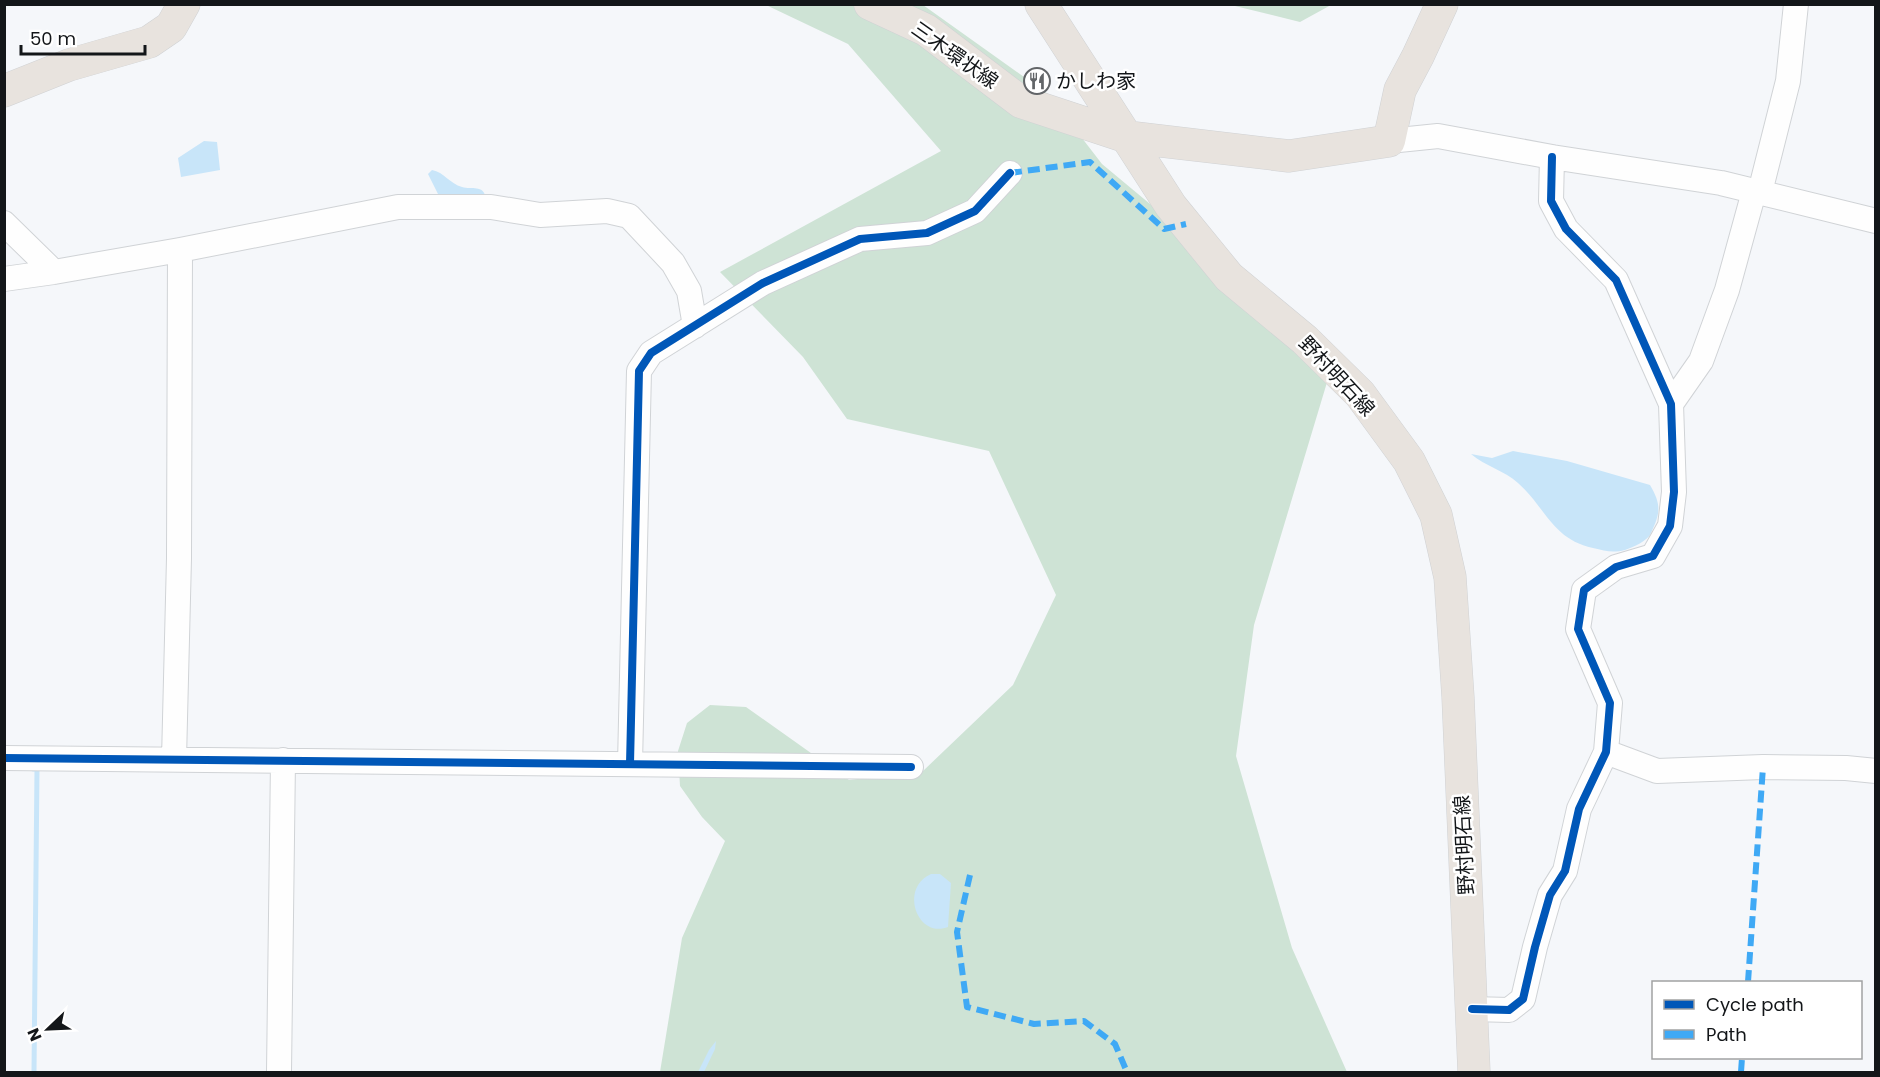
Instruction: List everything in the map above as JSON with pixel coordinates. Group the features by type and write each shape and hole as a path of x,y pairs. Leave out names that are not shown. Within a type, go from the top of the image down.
{"main road":[{"path":"4,91 69,65 149,42 171,27 184,4"},
{"name":"三木環状線","path":"870,4 926,30 1021,102 1127,137"},
{"path":"1041,4 1127,137 1289,156 1389,141 1400,90 1442,4"},
{"name":"野村明石線","path":"1127,137 1171,206 1229,277 1305,340 1360,394 1409,461 1436,515 1450,577 1458,697 1474,1072"}],"street":[{"path":"1671,404 1701,361 1727,290 1752,199 1760,192 1788,81 1796,4"},
{"path":"1389,141 1438,136 1552,157 1721,183 1875,221"},
{"path":"1472,1009 1509,1010 1523,999 1550,895 1565,871 1579,809 1606,752 1610,703 1578,629 1584,590 1616,567 1653,556 1670,526 1674,492 1671,404 1616,280 1566,229 1551,201 1552,157"},
{"path":"630,764 639,371 651,353 764,283 860,239 927,232 975,211 1010,173"},
{"path":"4,279 54,273 180,250 398,207 491,207 540,215 607,211 629,216 673,263 689,291 695,326"},
{"path":"4,223 54,273"},
{"path":"174,759 179,558 180,250"},
{"path":"1606,752 1657,771 1763,767 1875,771"},
{"path":"4,758 910,767"},
{"path":"279,1072 283,760"}],"green space":[{"path":"766,5 923,5 1048,94 1102,164 1245,283 1328,379 1254,625 1236,756 1292,948 1347,1072 660,1072 682,938 725,841 702,817 680,786 678,751 687,723 710,705 746,707 849,780 923,771 1013,685 1056,595 989,451 847,419 803,357 720,272 941,151 848,44"},
{"path":"1234,5 1331,5 1300,22"}],"water":[{"path":"204,141 217,142 220,170 181,177 178,158"},
{"path":"432,170 458,185 480,189 486,198 440,198 428,174"},
{"path":"1513,451 1567,461 1650,485 1658,503 1658,514 1649,536 1625,550 1613,551 1579,544 1568,538 1551,522 1518,483 1471,454 1492,458"},
{"path":"931,874 940,874 951,883 948,927 937,929 928,926 916,910 914,900 916,890 921,881"},
{"path":"716,1041 715,1049 704,1072 698,1072 709,1050"}],"waterway":[{"path":"33,769 37,769 34,1072"}],"marked path":[{"path":"1010,173 1090,162 1164,229 1186,224"},
{"path":"1748,981 1763,767"},
{"path":"970,875 957,932 967,1007 1034,1024 1084,1021 1115,1044 1127,1072"},
{"path":"1741,1072 1742,1059"}],"cycle path":[{"path":"1472,1009 1509,1010 1523,999 1550,895 1565,871 1579,809 1606,752 1610,703 1578,629 1584,590 1616,567 1653,556 1670,526 1674,492 1671,404 1616,280 1566,229 1551,201 1552,157"},
{"path":"630,764 639,371 651,353 763,283 860,239 927,233 975,211 1010,173"},
{"path":"4,758 911,767"}],"place":[{"name":"かしわ家","path":"1037,81"}]}
